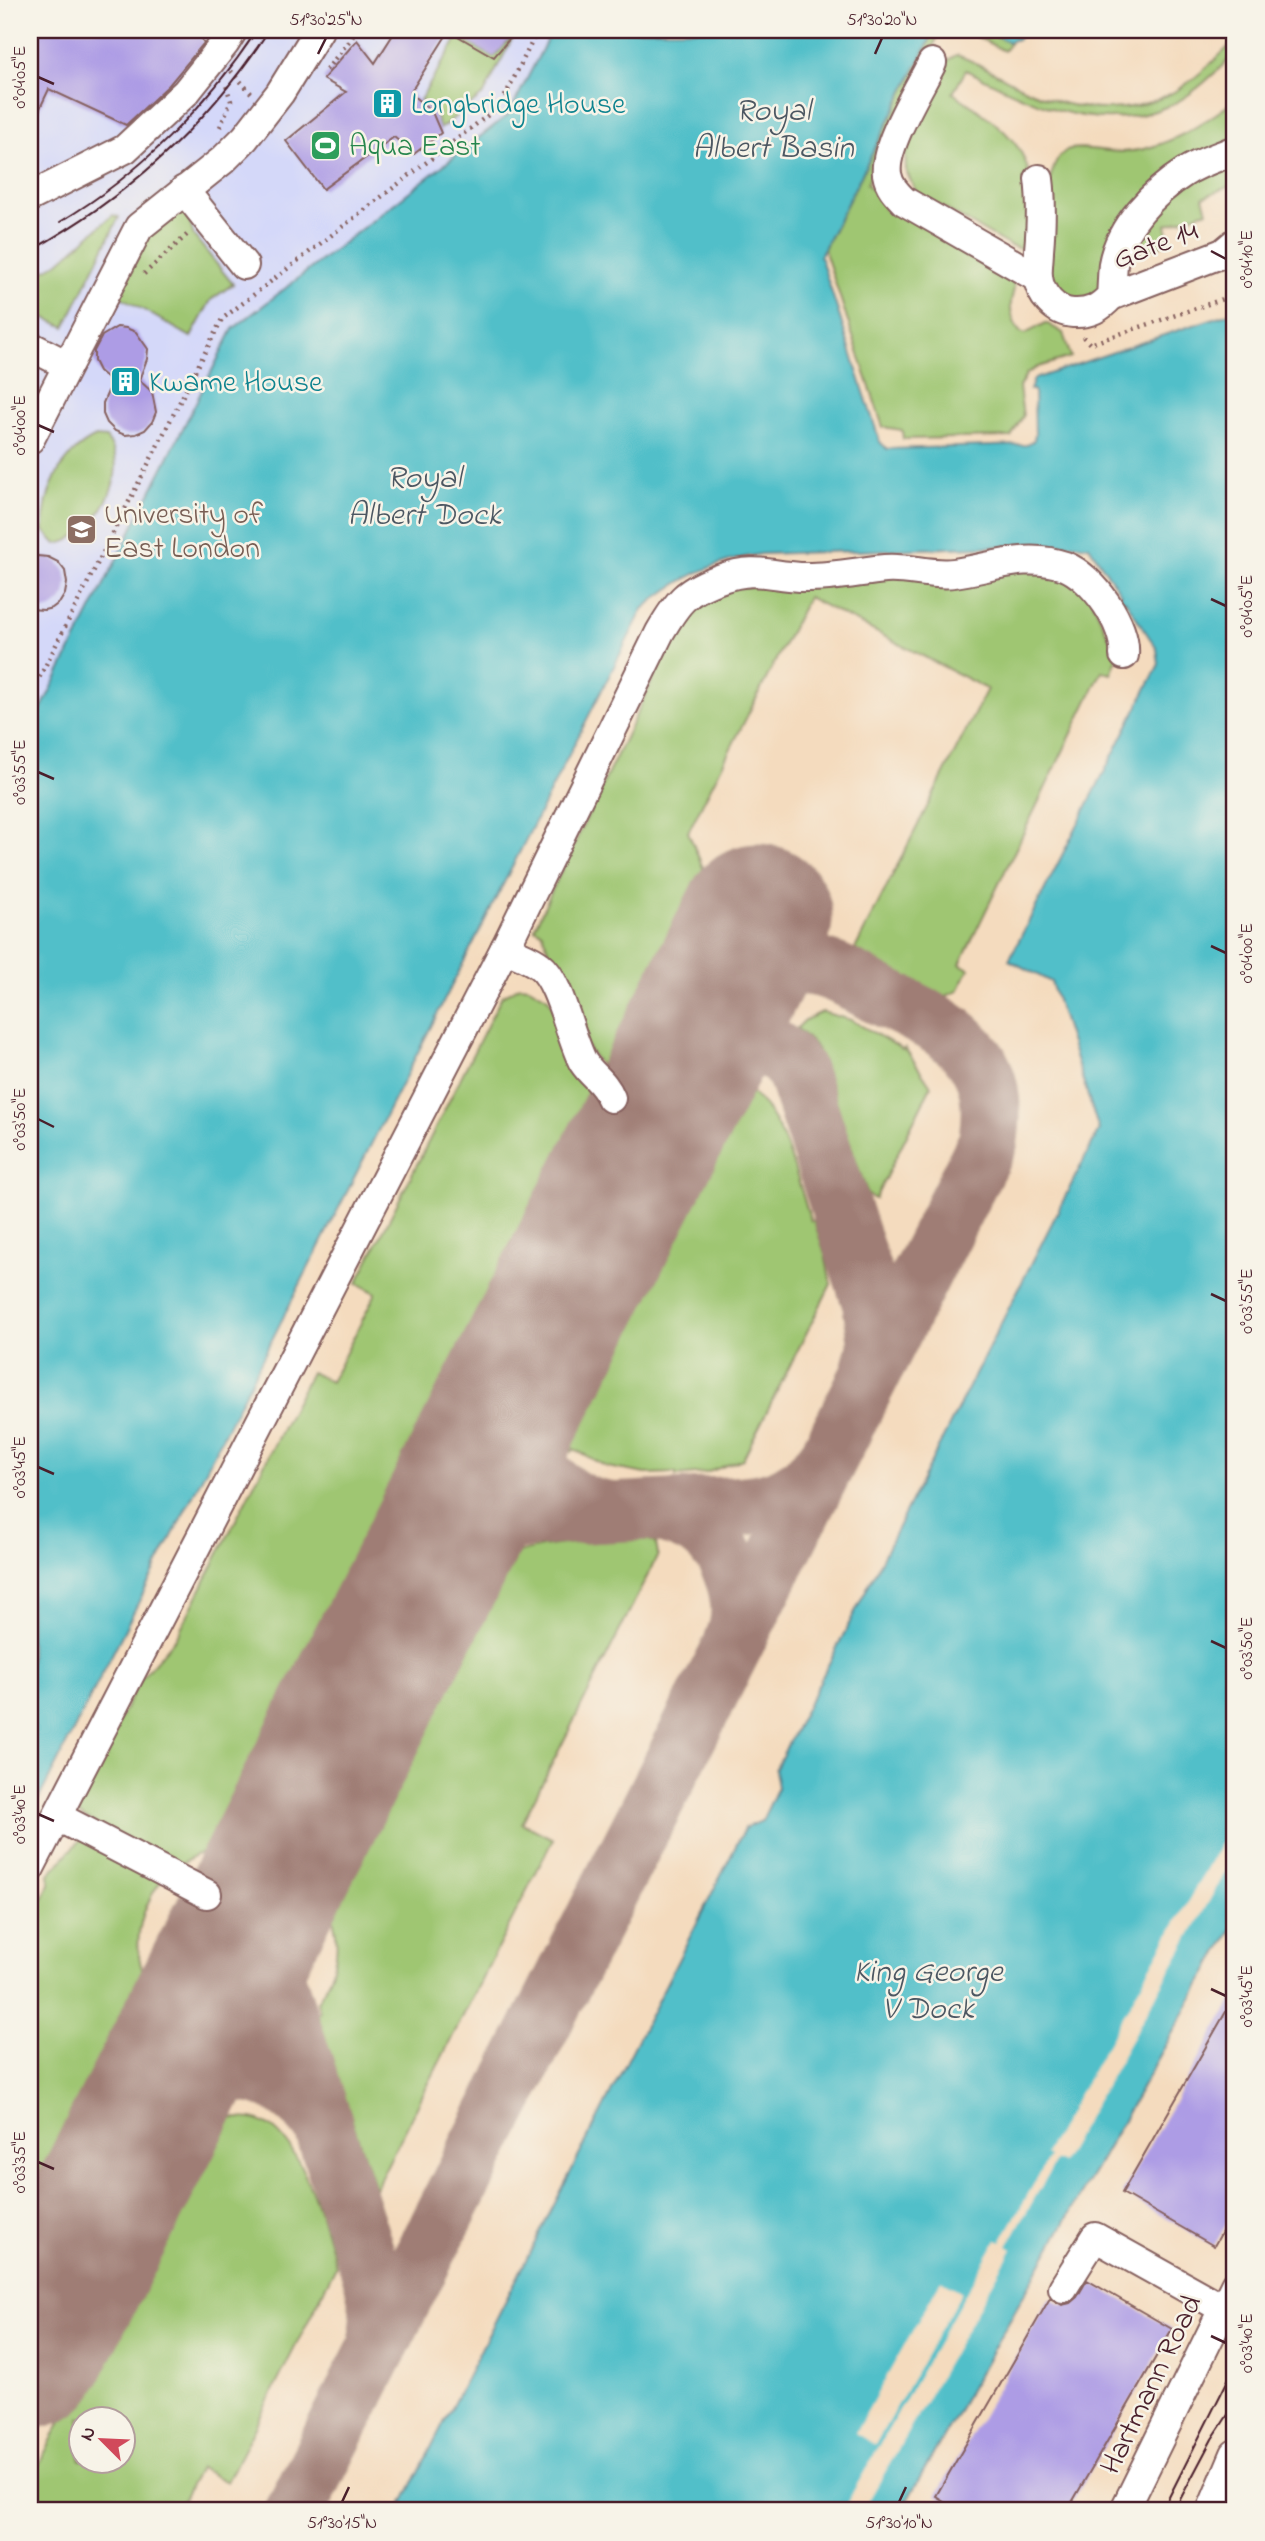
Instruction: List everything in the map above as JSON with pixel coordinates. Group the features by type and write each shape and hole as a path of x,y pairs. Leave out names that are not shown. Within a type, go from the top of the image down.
{"street":[{"path":"30,197 125,149 186,92 233,30"},
{"path":"30,439 139,227 223,160 258,122 300,64 319,30"},
{"path":"932,63 894,139 887,166 892,189 904,201 1038,278 1041,203 1039,179"},
{"path":"1111,296 1114,262 1121,242 1149,202 1187,170 1235,150"},
{"path":"184,190 244,265"},
{"name":"Gate 14","path":"1038,278 1047,300 1065,312 1089,312 1101,307 1111,296 1229,248"},
{"path":"30,346 67,365"},
{"path":"30,1868 505,948 676,604 704,585 756,570 810,577 854,575 886,569 937,574 1006,561 1052,563 1075,571 1097,591 1119,628 1125,646 1124,655"},
{"path":"505,948 540,965 547,973 583,1062 589,1071 605,1083 611,1098"},
{"path":"58,1817 207,1894"},
{"path":"1063,2288 1095,2237 1229,2297"},
{"name":"Hartmann Road","path":"1124,2511 1229,2297"},
{"path":"1211,2511 1235,2454"}],"path":[{"path":"30,696 222,319 500,106 538,30"},
{"path":"213,134 221,125 230,101 216,55"},
{"path":"134,283 185,238 193,227"},
{"path":"1075,328 1090,344 1235,295"}],"shaded area":[{"name":"University of East London","path":"30,30 552,30 509,114 233,329 30,731"}],"green space":[{"path":"935,30 941,30 867,184 883,201 1008,277 1014,287 1011,310 1019,331 1025,334 1046,323 1063,333 1071,357 1027,373 1019,387 1023,416 1011,437 903,439 902,430 883,427 824,249"},
{"path":"964,30 992,30 996,32 994,35 1011,42 1004,51"},
{"path":"515,33 484,94 440,129 434,111 420,100 458,37 494,57"},
{"path":"1235,41 1235,54 1190,94 1173,104 1145,114 1118,118 1066,112 1016,94 966,70 953,93 996,124 1011,139 1022,154 1028,171 1031,215 1028,245 1021,249 1010,246 916,192 906,171 905,143 938,67 956,55 1062,103 1115,109 1151,102 1177,90"},
{"path":"1235,100 1235,138 1186,161 1102,290 1080,301 1055,293 1047,267 1046,204 1053,171 1059,158 1072,149 1136,151 1167,142 1209,119"},
{"path":"1235,156 1235,184 1203,197 1207,211 1166,225 1170,242 1140,253 1136,243 1145,219 1156,204"},
{"path":"179,208 185,209 194,236 233,284 211,300 191,337 121,297 121,280 145,233"},
{"path":"113,215 119,217 65,327 30,311 30,279 59,262"},
{"path":"96,437 106,438 114,452 116,468 113,485 106,502 84,530 56,544 44,531 44,516 51,489 63,464 83,444"},
{"path":"1011,566 1085,585 1118,656 1111,674 1102,671 960,964 969,969 958,991 944,997 854,951 987,689 808,597 688,832 708,880 609,1077 578,1035 542,932 534,928 683,617 705,590"},
{"path":"520,986 529,987 548,998 602,1090 220,1847 195,1855 172,1870 75,1812 77,1801 141,1678 176,1638 311,1372 331,1382 376,1293 357,1283 502,996"},
{"path":"822,1012 851,1020 904,1050 905,1048 931,1086 875,1199 868,1195 817,1048 797,1028 805,1020"},
{"path":"742,1086 768,1111 787,1146 811,1221 814,1221 825,1254 831,1284 743,1459 706,1473 676,1476 676,1473 646,1474 607,1467 574,1449 572,1452 562,1438"},
{"path":"645,1538 656,1543 658,1555 522,1823 553,1839 375,2189 317,2014 320,2012 317,2002 334,1965 337,1940 332,1914 326,1901 491,1574 498,1565 515,1554 550,1546"},
{"path":"84,1836 164,1877 148,1902 138,1944 139,1958 149,1986 30,2221 30,1924 50,1884 49,1874"},
{"path":"234,2118 267,2124 283,2137 303,2170 336,2266 227,2482 199,2468 177,2511 30,2511 30,2482 66,2411 66,2474 136,2474 136,2404 70,2404 211,2126"}],"water":[{"path":"552,30 935,30 820,256 880,442 887,449 1027,445 1034,440 1035,435 1034,390 1030,390 1034,379 1235,311 1235,1923 901,2511 399,2511 745,1828 762,1821 778,1787 775,1770 1099,1130 1051,982 1009,960 1159,664 1157,649 1125,600 1122,601 1118,596 1121,594 1089,546 1072,544 761,554 728,561 698,572 669,588 643,609 30,1816 30,731 233,329 509,114"},
{"path":"992,30 1028,30 1008,42 994,35 996,32"}],"pier":[{"path":"1235,1818 1235,1855 1062,2163 1056,2161 1007,2246 1012,2249 863,2511 842,2511 996,2240 1001,2242 1049,2157 1045,2154"},
{"path":"941,2280 962,2292 875,2445 855,2433"}],"building":[{"path":"30,30 195,30 204,43 169,85 126,125 49,89 30,129"},
{"path":"396,30 517,30 494,57 449,31 410,93 432,112 441,133 414,154 394,137 323,189 286,141 346,92 323,79 357,40 375,63"},
{"name":"Kwame House","path":"117,327 136,332 148,349 139,380 152,392 156,412 145,430 136,434 125,435 115,431 103,414 103,403 112,382 99,371 94,361 94,351 102,336"},
{"path":"37,556 58,562 65,571 67,583 60,602 44,610 30,609 30,559"},
{"path":"1235,1996 1235,2209 1214,2246 1122,2193"},
{"path":"1087,2280 1172,2329 1067,2511 949,2511 952,2506 936,2496 1050,2298 1062,2305 1070,2303"}],"taxiway":[{"path":"295,2511 988,1142 991,1112 989,1092 984,1073 970,1051 947,1031 921,1015 837,973 805,966 767,970 738,986 707,1019"},
{"path":"682,1069 710,1048 740,1040 755,1041 769,1047 796,1071 872,1303 878,1342 871,1370"},
{"path":"529,1370 522,1408 524,1432 537,1465 548,1480 578,1502 613,1512"},
{"path":"414,1595 454,1550 470,1538 500,1525 547,1516 762,1503 795,1490 810,1479 826,1461"},
{"path":"652,1511 678,1518 697,1527 714,1541 723,1553 736,1581 739,1596 740,1612 734,1641"},
{"path":"276,1869 265,1912 268,1956 323,2123"},
{"path":"155,2108 178,2090 201,2078 241,2072 277,2083 309,2108 323,2125 374,2281 381,2316 378,2347"}],"runway":[{"path":"30,2354 758,918"}],"tram line":[{"path":"60,222 117,183 169,137 194,112 257,30"},
{"path":"30,251 100,207 163,155 220,97 269,30"},
{"path":"1162,2511 1235,2366"},
{"path":"1174,2511 1212,2439 1235,2404"}],"place":[{"name":"Longbridge House","path":"388,103"},
{"name":"Aqua East","path":"326,145"},
{"name":"Kwame House","path":"126,381"},
{"name":"University of East London","path":"81,530"}],"water label":[{"name":"Royal Albert Basin","path":"773,128"},
{"name":"Royal Albert Dock","path":"424,494"},
{"name":"King George V Dock","path":"928,1988"}]}
